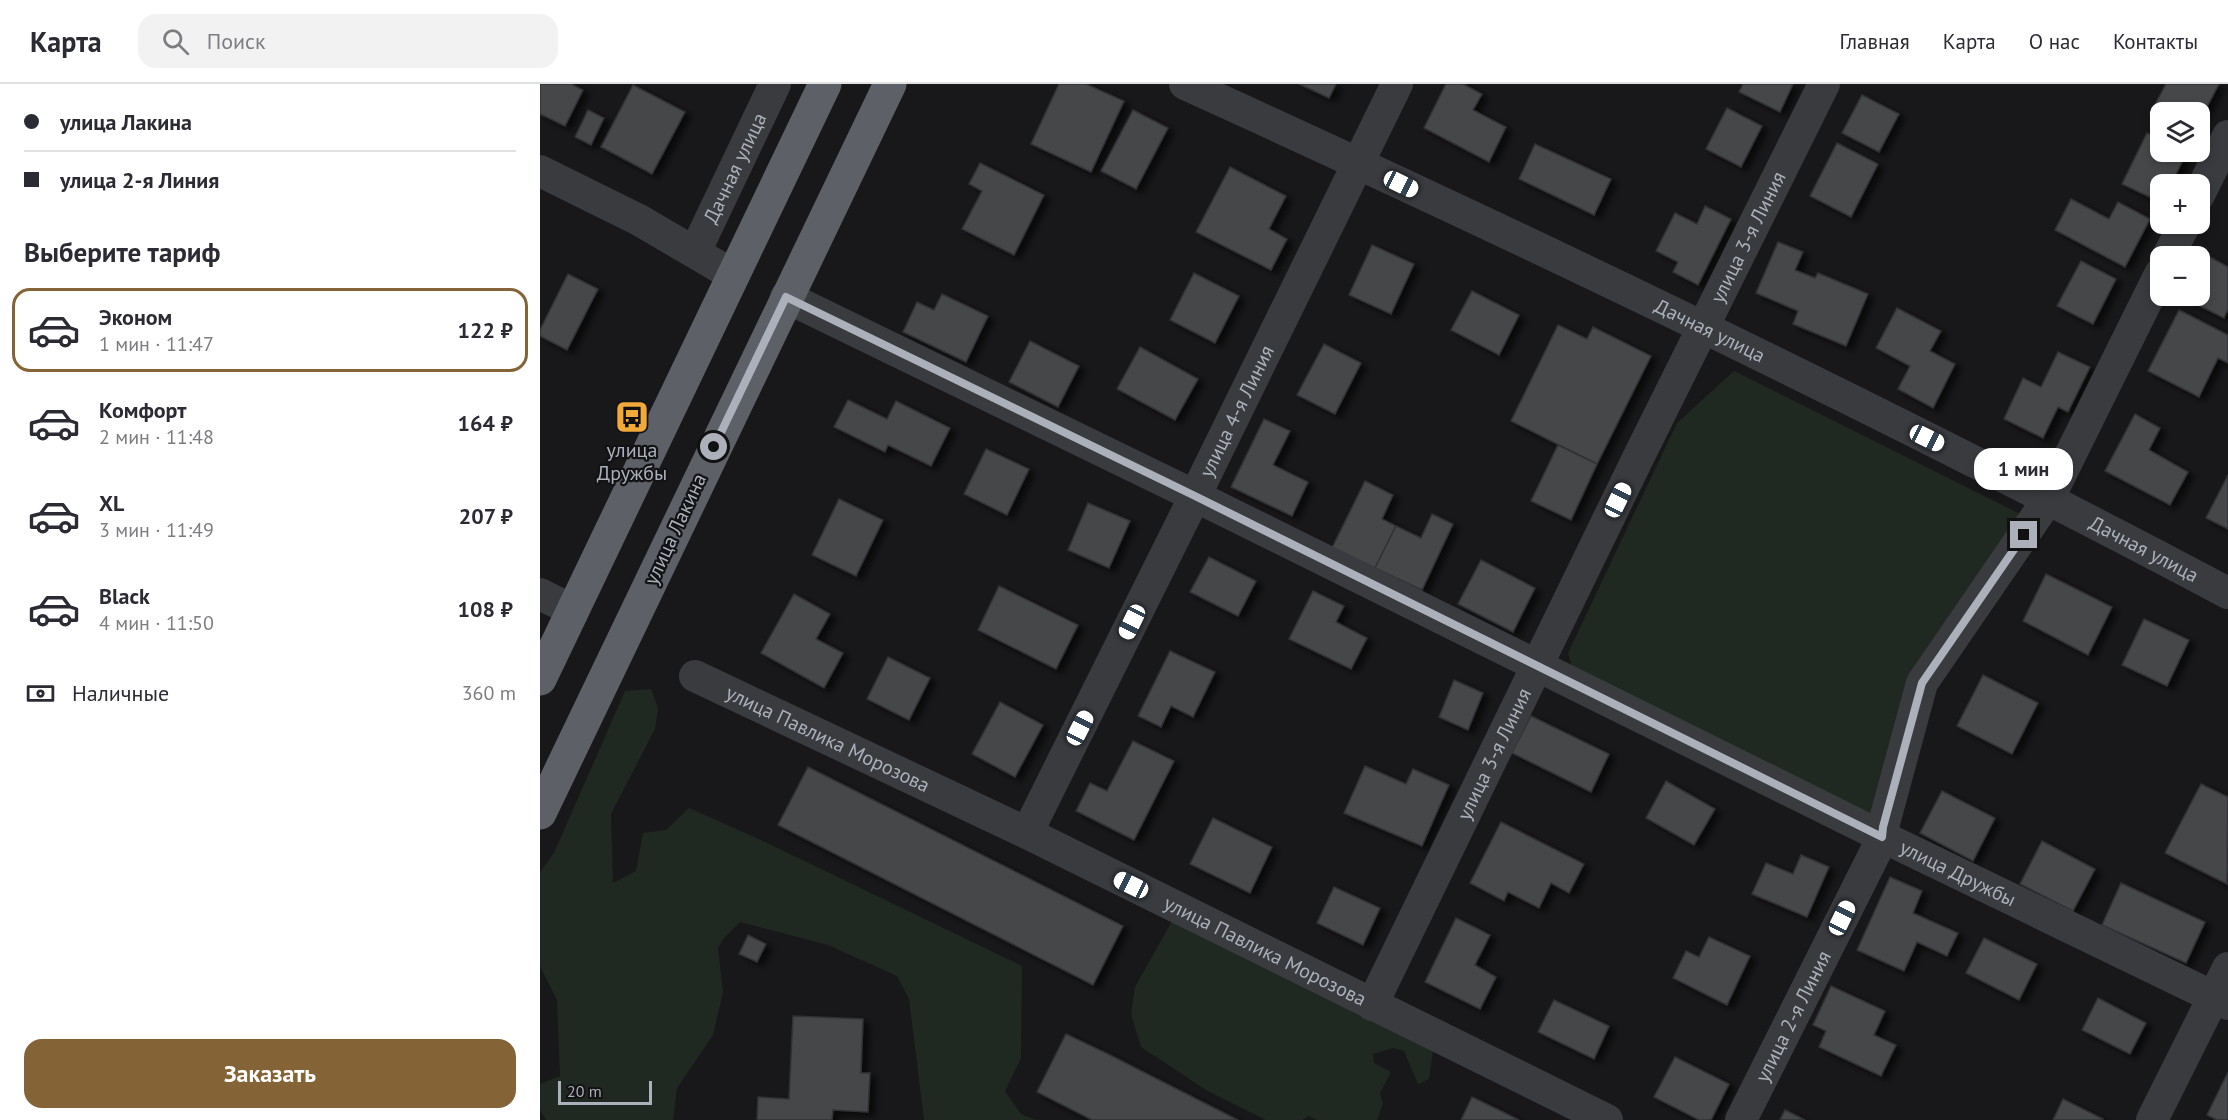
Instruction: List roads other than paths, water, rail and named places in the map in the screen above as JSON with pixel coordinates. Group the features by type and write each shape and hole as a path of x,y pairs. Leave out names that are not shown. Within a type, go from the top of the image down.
{"highway":[{"path":"540,679 825,84"},
{"name":"улица Лакина","path":"540,813 890,84"}],"street":[{"name":"Дачная улица","path":"695,252 775,84"},
{"name":"Дачная улица","path":"1185,84 1358,163 1704,329 2049,498 2228,593"},
{"name":"улица 4-я Линия","path":"1027,833 1397,84"},
{"name":"улица 3-я Линия","path":"1372,1005 1824,84"},
{"path":"2209,174 2228,136"},
{"path":"540,171 639,220 733,275"},
{"name":"улица 2-я Линия","path":"1741,1120 1882,837 1922,683 2049,498 2150,294"},
{"name":"улица Дружбы","path":"786,297 1195,496 1882,837 2221,1001"},
{"path":"540,594 572,610"},
{"name":"улица Павлика Морозова","path":"695,676 1027,833 1607,1120"},
{"path":"2152,1120 2221,1001 2228,968"}],"place":[{"name":"улица Дружбы","path":"632,417"}]}
